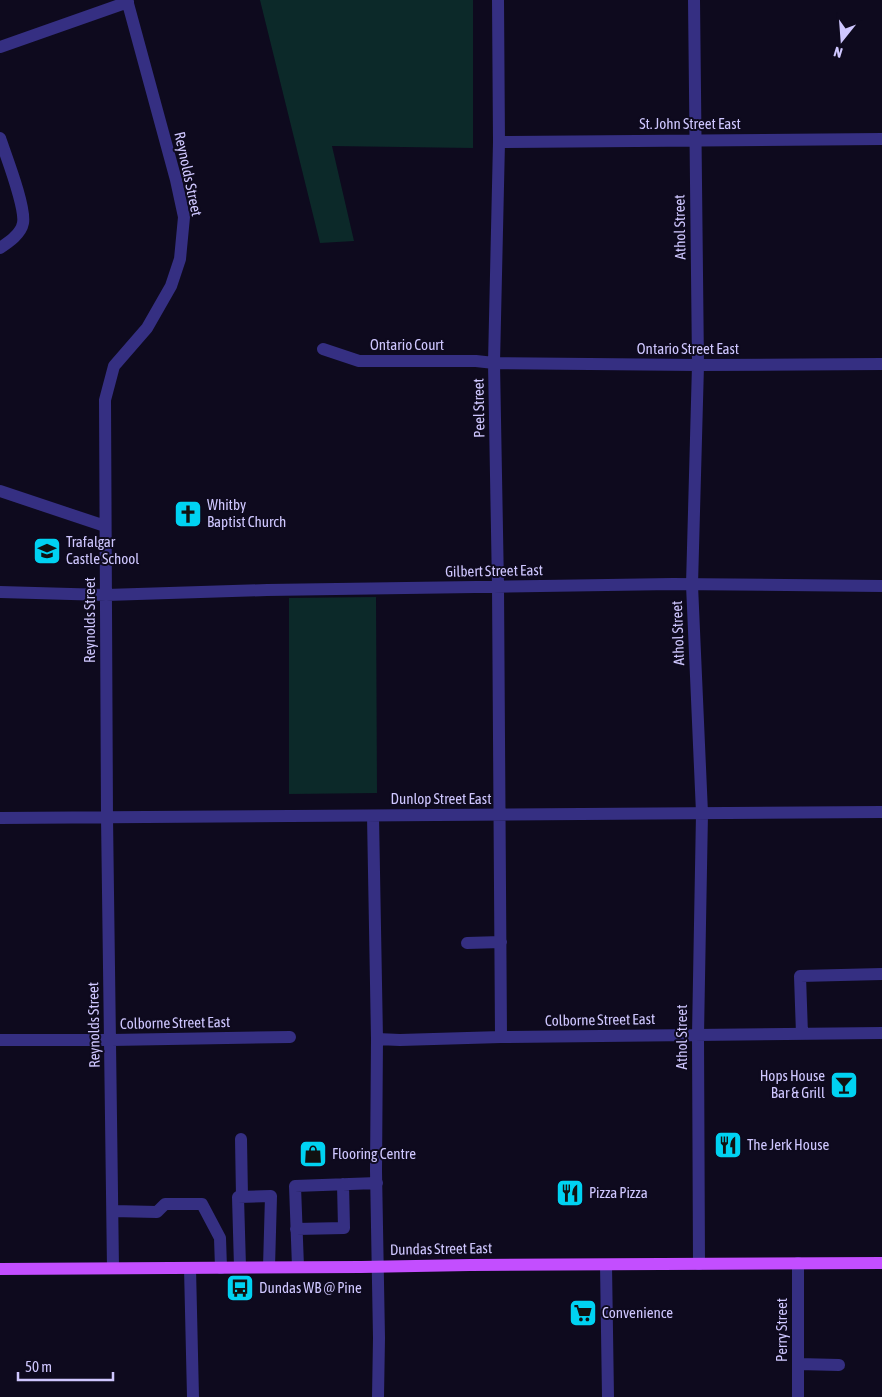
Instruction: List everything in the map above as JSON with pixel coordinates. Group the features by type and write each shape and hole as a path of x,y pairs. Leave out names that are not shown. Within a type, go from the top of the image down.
{"main road":[{"name":"Dundas Street East","path":"0,1269 882,1263"}],"street":[{"name":"Peel Street","path":"498,0 499,142 494,363 498,588 501,1037"},
{"name":"Athol Street","path":"694,0 698,366 692,585 702,814 698,1035 699,1264"},
{"path":"0,47 128,1"},
{"name":"Reynolds Street","path":"113,1268 107,817 105,400 114,366 146,328 170,286 180,260 184,217 176,180 128,1"},
{"path":"0,138 24,212 23,225 13,240 0,248"},
{"name":"St. John Street East","path":"499,142 882,139"},
{"name":"Ontario Court","path":"323,349 359,361 476,361 494,363"},
{"name":"Ontario Street East","path":"494,363 698,366 882,364"},
{"path":"0,491 105,526"},
{"name":"Gilbert Street East","path":"0,592 106,595 267,590 692,585 882,586"},
{"name":"Dunlop Street East","path":"0,818 882,812"},
{"path":"373,816 377,1039 378,1397"},
{"path":"467,943 501,942"},
{"path":"802,1034 800,976 882,974"},
{"name":"Colborne Street East","path":"377,1039 882,1033"},
{"name":"Colborne Street East","path":"0,1040 290,1037"},
{"path":"241,1140 242,1197"},
{"path":"298,1267 295,1186 377,1183"},
{"path":"296,1229 344,1228 343,1184"},
{"path":"240,1268 238,1197 271,1196 269,1267"},
{"path":"113,1212 157,1212 165,1204 202,1204 220,1238 221,1268"},
{"name":"Perry Street","path":"798,1263 798,1397"},
{"path":"606,1265 608,1397"},
{"path":"190,1268 193,1397"},
{"path":"798,1364 839,1365"}],"green space":[{"path":"260,0 473,0 473,148 332,146 354,241 320,243"},
{"path":"376,597 377,793 289,794 289,598"}],"place":[{"name":"Whitby Baptist Church","path":"188,514"},
{"name":"Trafalgar Castle School","path":"47,551"},
{"name":"Hops House Bar & Grill","path":"844,1085"},
{"name":"The Jerk House","path":"728,1145"},
{"name":"Flooring Centre","path":"313,1154"},
{"name":"Pizza Pizza","path":"570,1193"},
{"name":"Dundas WB @ Pine","path":"240,1288"},
{"name":"Convenience","path":"583,1313"}]}
